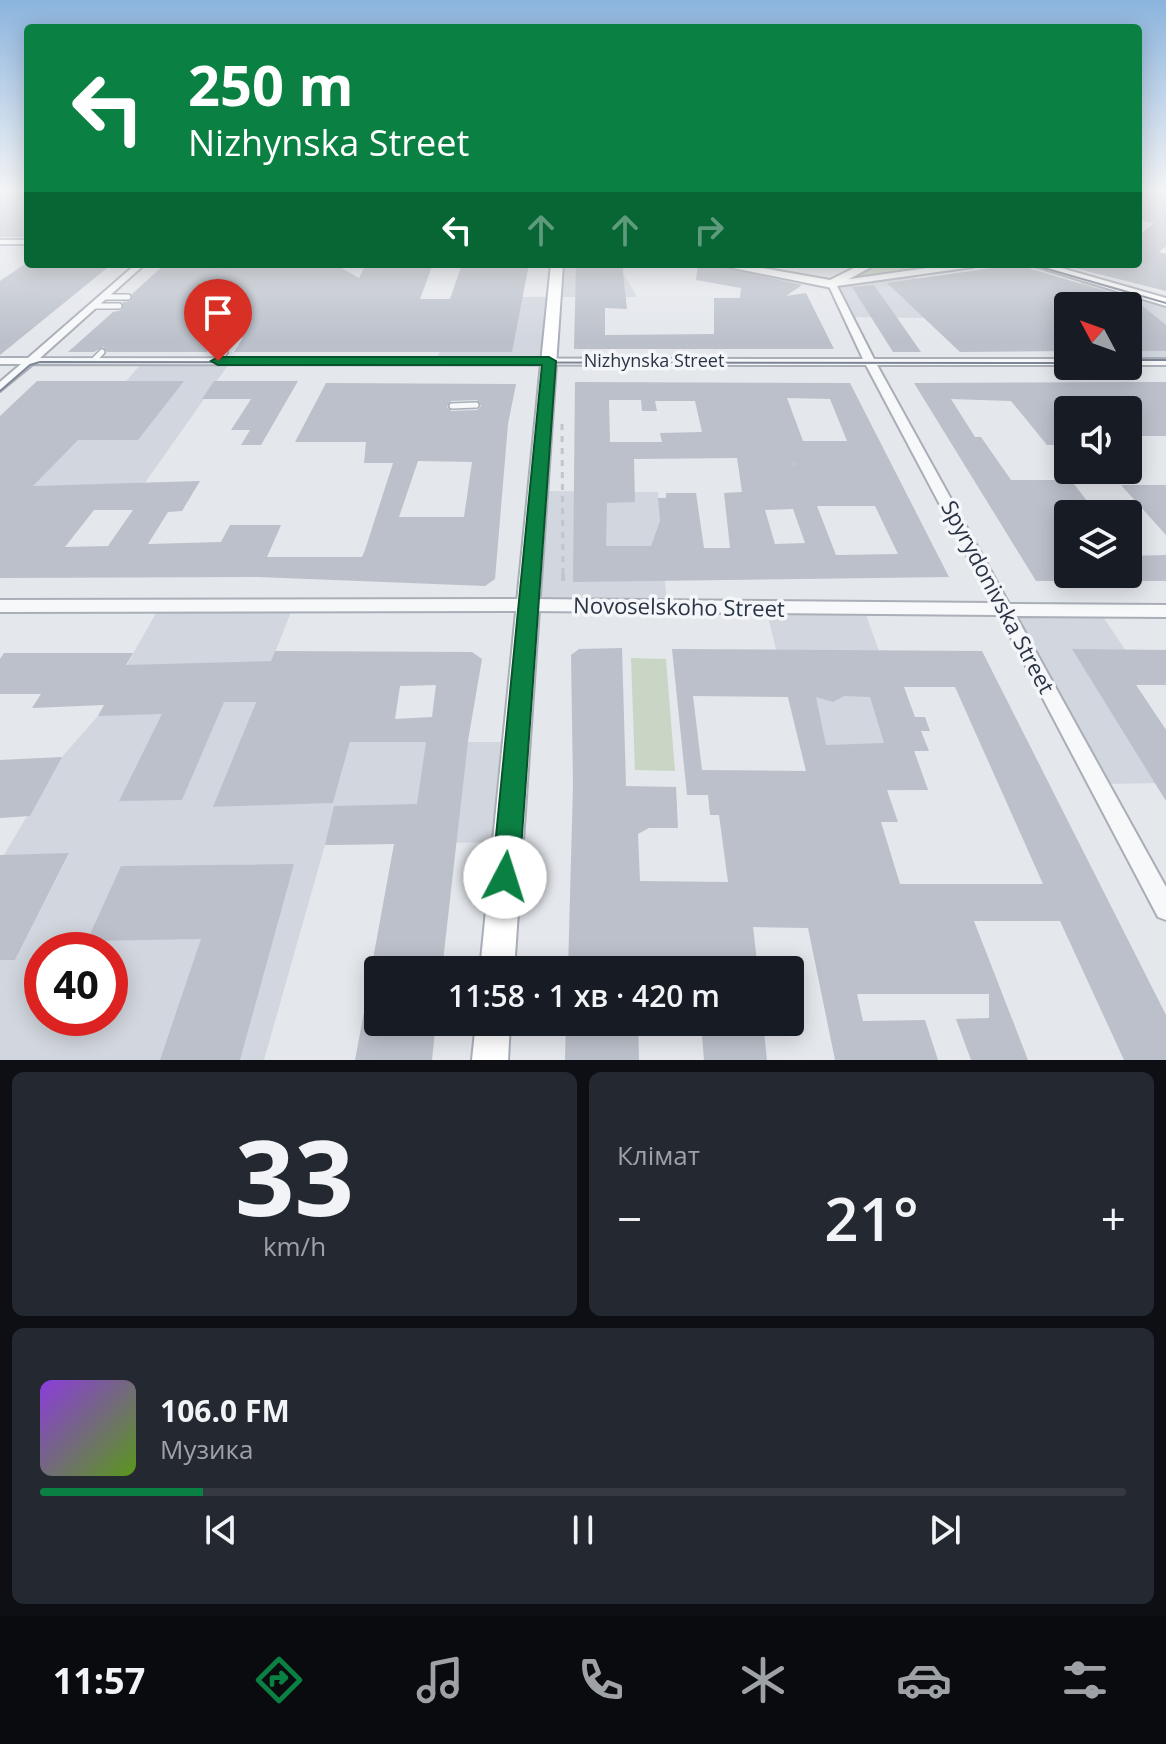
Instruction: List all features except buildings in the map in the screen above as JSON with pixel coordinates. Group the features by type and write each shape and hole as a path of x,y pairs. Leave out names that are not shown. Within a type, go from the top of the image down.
{"street":[{"path":"0,242 24,242"},
{"path":"0,388 137,268"},
{"path":"498,956 557,268"},
{"path":"742,268 832,284 945,268"},
{"path":"832,284 863,268"},
{"path":"1047,268 1163,303"},
{"name":"Spyrydonivska Street","path":"832,284 870,362 1166,909"},
{"name":"Nizhynska Street","path":"0,361 98,356 221,356 549,361 1054,362"},
{"path":"1142,362 1166,362"},
{"name":"Novoselskoho Street","path":"0,606 528,605 1166,611"},
{"path":"490,1060 492,1036"}],"lane":[{"path":"104,297 128,297"},
{"path":"94,306 119,306"},
{"path":"206,322 207,337"},
{"path":"452,406 476,405"}],"path":[{"path":"562,410 563,585"}],"shaded area":[{"path":"558,268 624,268 623,273 637,297 555,297"},
{"path":"914,273 925,318 849,317 832,284"},
{"path":"1078,278 1126,292 1092,292 1084,289"},
{"path":"450,297 553,297 548,360 437,360 451,318 443,318"},
{"path":"1142,297 1166,308 1166,361 1142,361"},
{"path":"231,361 144,484 33,486 143,362"},
{"path":"539,491 658,492 667,606 529,604"},
{"path":"160,606 293,607 214,807 333,803 350,742 516,742 502,842 325,845 264,1060 0,1060 0,960 15,960 24,942 24,1036 128,1036 128,932 29,932 69,854 4,855 62,757 98,716"},
{"path":"766,609 864,609 928,790 811,791"},
{"path":"1099,611 1149,685 1136,685 1166,730 1166,783 1100,784 1010,613"}],"green space":[{"path":"863,268 945,268 832,284"},
{"path":"631,658 666,659 675,771 635,770"}],"tram line":[{"path":"1044,268 1166,303"},
{"path":"1142,360 1166,360"},
{"path":"0,391 30,365 40,362 1054,363"}],"route":[{"path":"218,361 549,361 505,877"}]}
